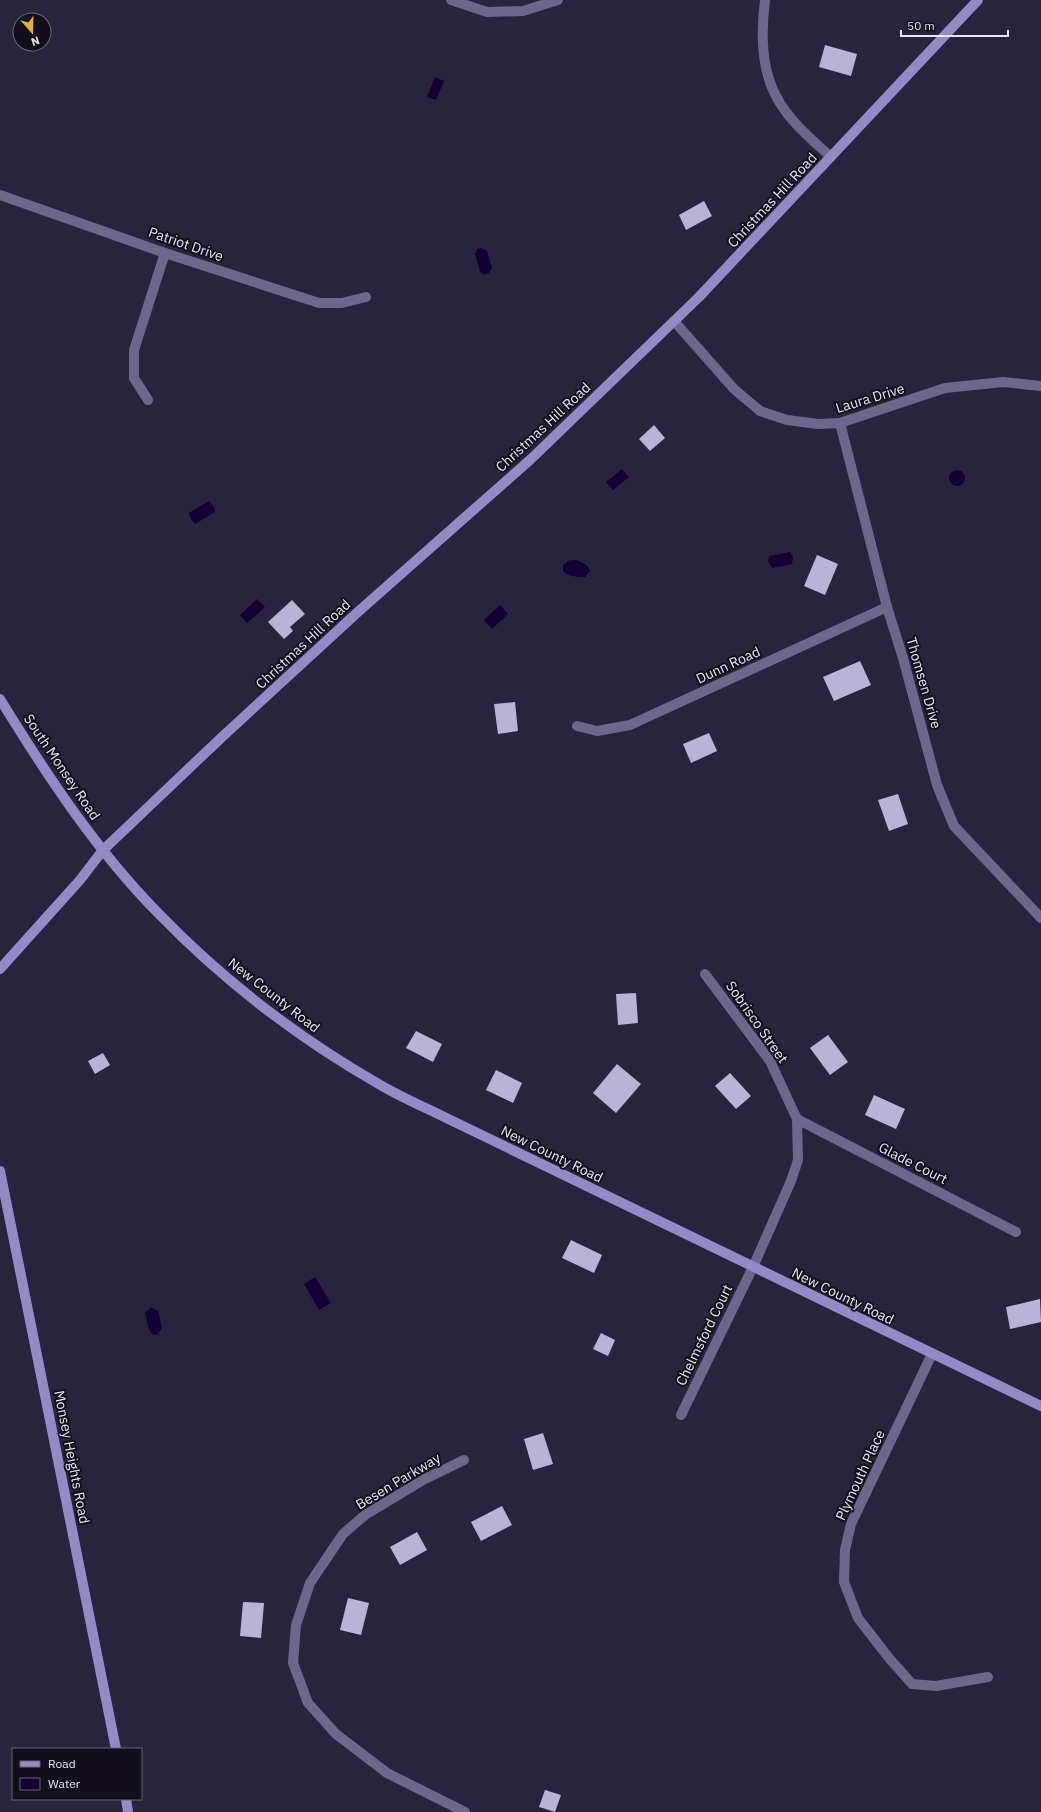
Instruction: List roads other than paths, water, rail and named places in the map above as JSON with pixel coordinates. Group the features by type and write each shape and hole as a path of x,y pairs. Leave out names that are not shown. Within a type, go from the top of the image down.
{"street":[{"path":"451,0 486,12 522,11 558,0"},
{"path":"765,0 765,66 776,96 804,134 831,157"},
{"name":"Christmas Hill Road","path":"103,850 223,736 353,617 531,459 699,297 812,179 978,0"},
{"name":"Patriot Drive","path":"0,195 165,253 319,303 342,303 366,297"},
{"path":"148,400 134,378 134,350 165,253"},
{"name":"Laura Drive","path":"674,321 734,389 760,410 787,420 818,424 840,424 945,388 1003,382 1041,386"},
{"name":"Thomsen Drive","path":"840,424 887,607 903,658 937,785 954,826 1041,918"},
{"name":"Dunn Road","path":"576,726 597,731 630,725 887,607"},
{"name":"South Monsey Road","path":"0,699 47,772 103,850"},
{"path":"0,969 80,880 103,850"},
{"name":"New County Road","path":"103,850 157,913 213,965 269,1012 322,1050 378,1084 1041,1406"},
{"name":"Sobrisco Street","path":"705,974 770,1061 797,1119 798,1160 791,1181 753,1267"},
{"name":"Glade Court","path":"797,1119 1016,1232"},
{"name":"Monsey Heights Road","path":"0,1170 116,1748"},
{"name":"Chelmsford Court","path":"681,1415 753,1267"},
{"name":"Plymouth Place","path":"932,1354 851,1524 845,1550 844,1582 858,1618 889,1658 912,1684 936,1686 988,1677"},
{"name":"Besen Parkway","path":"464,1460 423,1480 366,1514 343,1534 310,1583 296,1625 293,1663 308,1703 336,1734 387,1773 465,1812"},
{"path":"126,1800 128,1812"}],"water":[{"path":"435,77 444,81 436,100 427,97"},
{"path":"481,248 487,251 492,268 489,273 484,275 480,272 475,254 477,249"},
{"path":"622,469 629,477 613,490 606,482"},
{"path":"954,470 960,470 965,475 963,484 960,486 954,486 949,481 949,475"},
{"path":"209,501 214,507 215,512 195,524 189,513"},
{"path":"790,552 793,557 792,564 772,568 768,561 769,556"},
{"path":"575,560 588,567 590,571 585,577 574,576 563,571 563,565 568,561"},
{"path":"257,599 265,607 247,623 240,615"},
{"path":"500,605 508,614 492,629 484,620"},
{"path":"315,1277 331,1303 319,1310 304,1284"},
{"path":"151,1307 158,1311 162,1328 158,1334 153,1335 149,1330 145,1313"}]}
